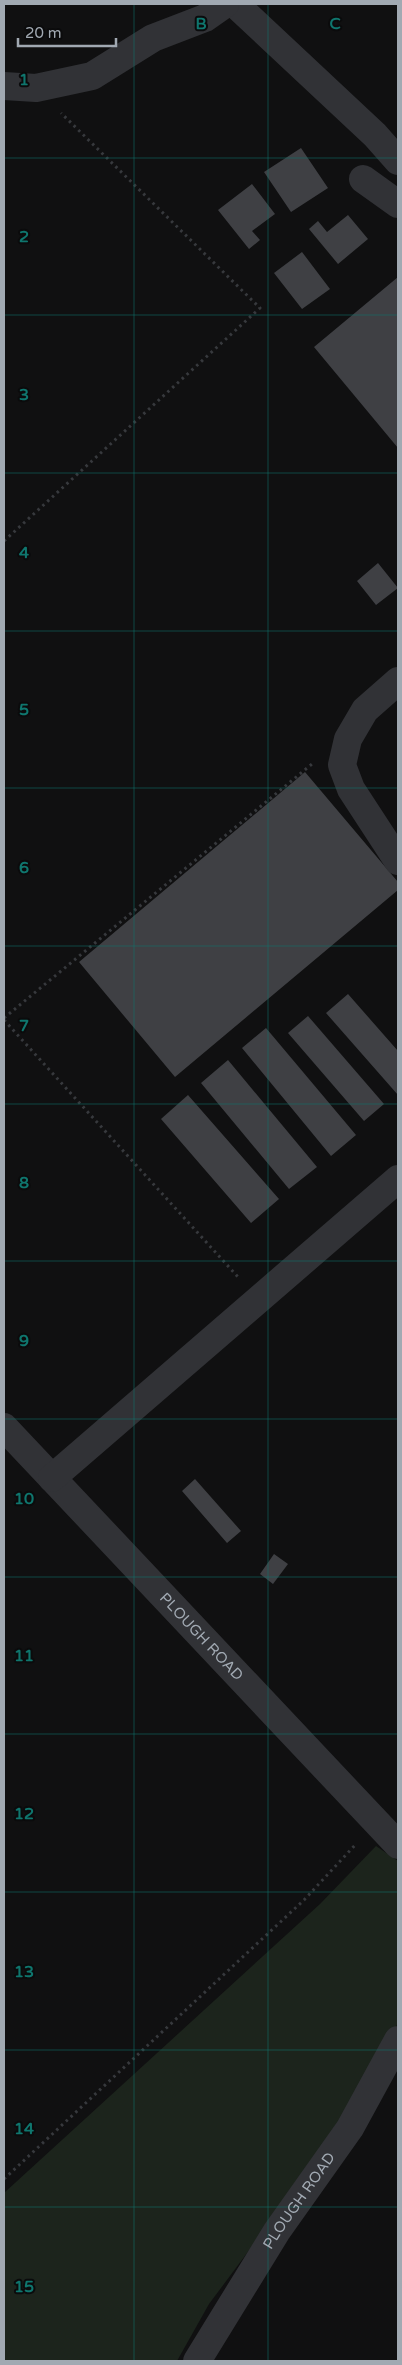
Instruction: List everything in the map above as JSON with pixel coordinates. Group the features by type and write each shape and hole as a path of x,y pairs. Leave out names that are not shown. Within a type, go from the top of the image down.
{"lane":[{"path":"4,86 36,88 92,76 154,38 204,18 225,4"},
{"path":"235,4 375,135 398,161"},
{"path":"363,179 398,204"},
{"path":"398,681 365,710 348,739 342,765 351,789 398,861"},
{"path":"52,1478 398,1179"},
{"name":"PLOUGH ROAD","path":"4,1427 398,1845"},
{"name":"PLOUGH ROAD","path":"197,2361 277,2230 350,2128 398,2040"}],"path":[{"path":"4,541 260,308 36,88"},
{"path":"258,1300 4,1019 315,762"},
{"path":"4,2180 304,1900 377,1822"}],"shaded area":[{"path":"376,1846 398,1861 398,2023 339,2130 209,2304 177,2361 4,2361 4,2193 320,1904"}],"building":[{"path":"301,148 328,188 291,212 264,172"},
{"path":"252,184 275,214 252,231 260,240 249,249 218,210"},
{"path":"348,215 368,239 338,264 309,229 318,221 327,232"},
{"path":"302,252 330,289 302,309 274,273"},
{"path":"398,277 398,448 314,347"},
{"path":"378,563 398,588 376,605 357,581"},
{"path":"305,772 398,882 398,890 175,1077 79,962"},
{"path":"348,994 398,1051 398,1095 326,1013"},
{"path":"308,1016 384,1104 364,1121 288,1033"},
{"path":"266,1028 356,1135 331,1156 242,1048"},
{"path":"228,1060 317,1167 289,1189 201,1083"},
{"path":"188,1095 279,1199 251,1223 161,1119"},
{"path":"195,1479 241,1531 227,1543 182,1491"},
{"path":"274,1554 288,1564 273,1584 260,1574"}]}
